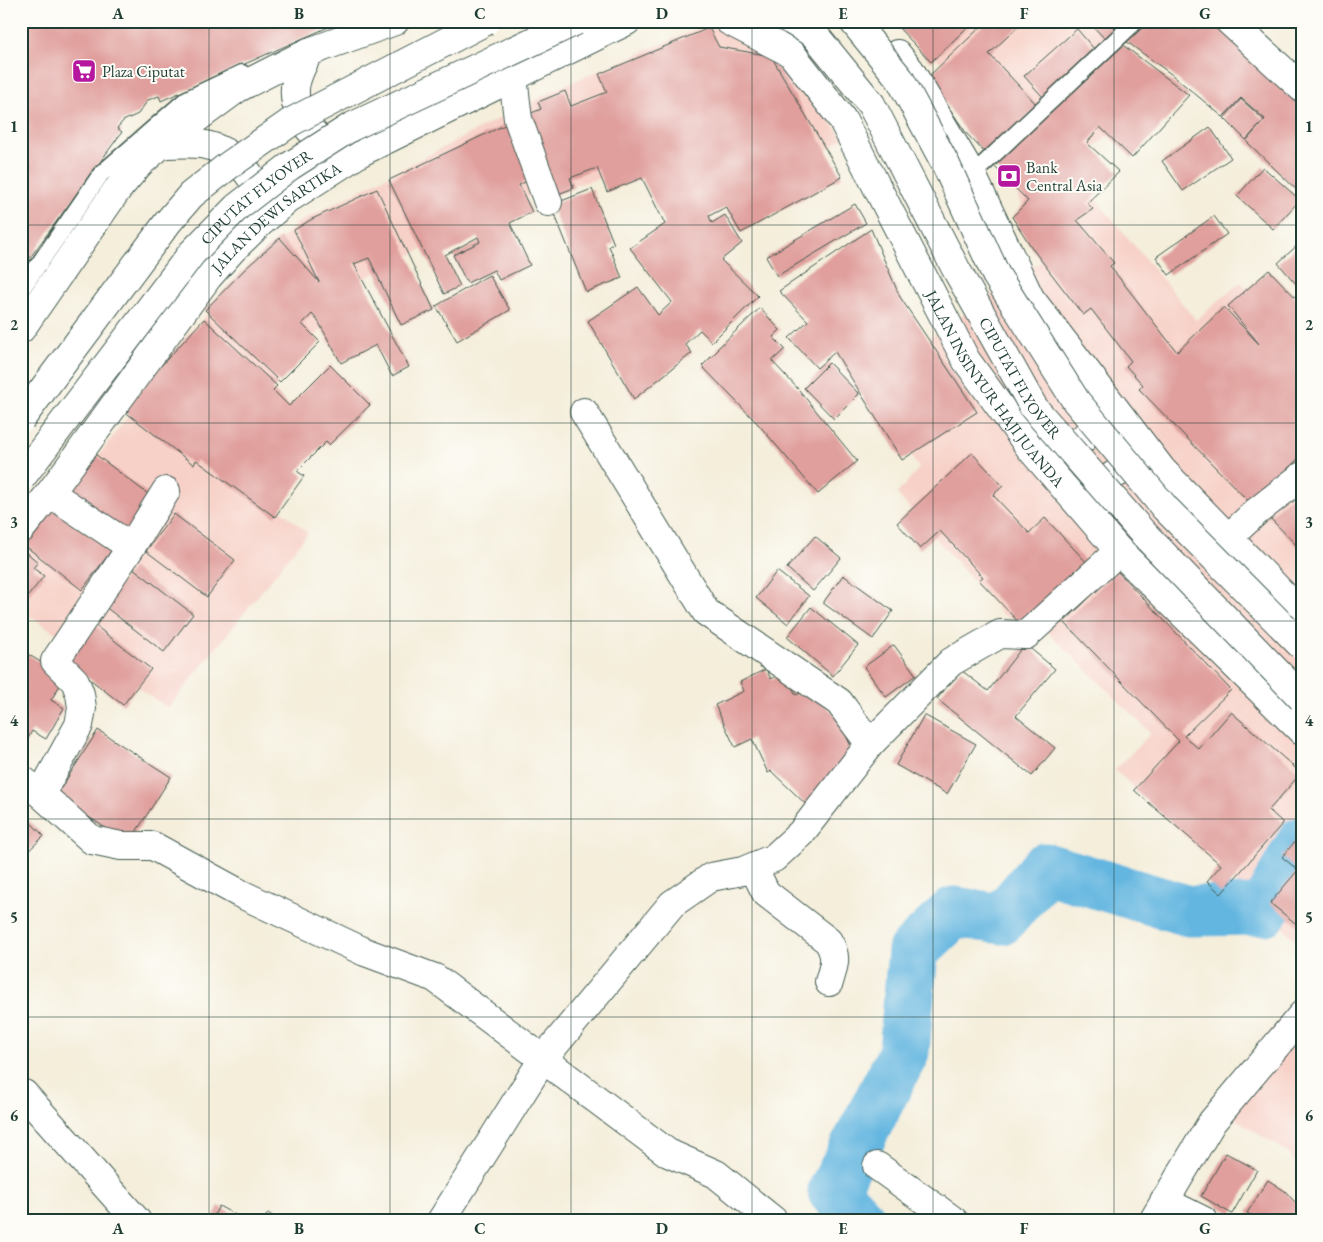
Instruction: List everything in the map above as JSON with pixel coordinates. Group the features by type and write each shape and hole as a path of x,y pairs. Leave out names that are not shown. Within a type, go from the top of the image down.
{"main road":[{"path":"21,329 117,190 139,164 162,144 238,88 310,52 395,21"},
{"path":"21,418 168,222 191,195 228,166 301,115 486,21"},
{"name":"CIPUTAT FLYOVER","path":"21,478 192,253 237,208 290,166 351,127 576,21"},
{"name":"JALAN DEWI SARTIKA","path":"21,529 50,493 208,277 258,224 288,200 360,152 627,21"},
{"name":"JALAN INSINYUR HAJI JUANDA","path":"729,21 791,53 842,119 966,360 1030,448 1119,551 1302,732"},
{"name":"CIPUTAT FLYOVER","path":"792,21 814,34 871,104 956,269 1034,408 1143,533 1302,698"},
{"name":"CIPUTAT FLYOVER","path":"853,21 900,79 946,165 996,275 1076,402 1165,508 1302,646"},
{"path":"871,21 910,70 972,175 1030,298 1162,470 1302,614"},
{"path":"1229,21 1302,88"},
{"path":"310,52 299,69 295,89 298,109 307,127 322,141 340,150 360,152"},
{"path":"513,78 518,119 548,202"},
{"path":"162,144 200,144 230,155 242,165 251,178 260,208 258,224"},
{"path":"1030,448 1046,452 1062,450 1078,443 1090,432 1098,418 1101,402 1098,386"},
{"path":"584,412 706,612 838,702 870,744"},
{"path":"1097,527 1095,509 1100,491 1111,477 1126,468 1144,466 1162,470"},
{"path":"1228,538 1256,512 1302,476"},
{"path":"166,491 55,660 75,681 80,694 82,708 79,725 31,787 92,840 122,846 153,846 238,893 365,952 435,978 668,1153 716,1174 774,1221"},
{"path":"50,493 131,547"},
{"path":"442,1221 543,1059 672,904 711,876 743,871 774,858 801,833 870,744 952,662 1000,634 1026,635 1119,551"},
{"path":"753,867 766,894 828,940 834,950 835,962 829,982"},
{"path":"1204,1221 1159,1211 1212,1122 1302,1015"},
{"path":"21,1094 24,1094 138,1221"},
{"path":"877,1166 954,1221"}],"lane":[{"path":"21,290 101,174 117,158 187,99 265,62 361,21"},
{"path":"972,175 1136,21"},
{"path":"117,158 115,168 117,190"}],"shaded area":[{"path":"914,21 1114,21 1129,37 1061,93 1109,135 1070,168 1196,320 1241,282 1302,353 1302,946 1115,770 1151,733 1044,628 1003,615 897,494 919,468 863,384 1047,257 995,150"},
{"path":"706,25 772,44 843,138 738,216 681,157 521,199 361,280 217,456 308,533 168,708 21,610 21,561 189,333 297,223 554,90"},
{"path":"1302,992 1302,1171 1286,1151 1211,1104"}],"building":[{"path":"21,21 342,21 161,101 159,96 148,100 138,114 123,121 117,128 122,132 21,270"},
{"path":"906,21 974,21 931,62 899,28"},
{"path":"987,21 1024,21 989,54 1038,106 987,155 967,134 928,77"},
{"path":"1088,21 1127,21 1106,40"},
{"path":"1141,21 1221,21 1302,92 1302,195 1246,141 1265,119 1241,98 1223,117 1171,74 1123,39"},
{"path":"709,28 719,47 771,56 842,177 741,233 726,207 709,216 712,223 725,215 742,243 721,260 758,296 712,342 700,330 685,344 692,353 634,399 588,321 638,287 658,315 672,302 630,248 665,224 642,178 607,192 597,168 570,178 574,188 550,197 522,117 541,109 538,102 565,91 571,106 607,92 599,74"},
{"path":"1077,29 1095,50 1043,97 1024,76"},
{"path":"1119,42 1189,95 1132,158 1100,127 1087,143 1119,172 1087,203 1093,209 1077,220 1114,263 1110,266 1177,352 1224,307 1259,344 1228,306 1269,270 1302,304 1302,455 1251,504 1139,389 1143,385 1126,366 1131,361 1091,309 1083,315 1034,251 1012,217 1028,201 992,164"},
{"path":"1241,99 1264,120 1246,140 1224,118"},
{"path":"511,122 537,176 519,185 532,212 510,223 530,265 499,280 494,270 467,283 453,255 480,242 478,237 445,255 460,286 444,294 389,180"},
{"path":"1210,127 1231,158 1183,191 1162,161"},
{"path":"1263,167 1300,200 1273,229 1237,196"},
{"path":"377,189 434,310 401,325 369,258 354,264 409,367 392,376 376,345 341,363 318,321 312,314 302,324 320,342 280,382 205,310 245,269 280,238 319,282 294,230 312,219"},
{"path":"592,189 614,244 609,246 622,278 586,292 551,205"},
{"path":"855,204 866,223 777,276 766,257"},
{"path":"1214,216 1227,234 1169,275 1156,257"},
{"path":"871,229 900,297 977,412 902,460 835,352 817,368 789,338 808,321 779,291"},
{"path":"1302,241 1302,291 1278,263"},
{"path":"489,275 510,310 457,341 436,306"},
{"path":"760,308 780,330 773,337 785,349 772,361 799,390 857,461 818,494 758,424 702,366"},
{"path":"204,319 277,386 273,390 289,406 330,365 370,405 329,445 326,442 297,471 304,476 275,517 196,460 194,465 124,411 158,369"},
{"path":"829,363 859,394 834,419 804,388"},
{"path":"972,453 1003,486 993,495 1029,533 1045,518 1090,566 1024,628 979,580 983,577 940,531 920,549 897,523"},
{"path":"95,454 152,497 124,534 67,490"},
{"path":"1302,486 1302,551 1269,517"},
{"path":"53,507 111,551 82,590 24,545"},
{"path":"174,514 235,560 207,597 146,551"},
{"path":"815,536 841,558 813,591 787,568"},
{"path":"21,548 38,562 33,568 44,576 21,605"},
{"path":"133,568 193,614 164,652 104,606"},
{"path":"777,571 809,596 788,624 756,598"},
{"path":"1117,571 1231,690 1184,736 1199,749 1231,712 1301,773 1269,810 1283,823 1221,894 1207,881 1221,865 1134,790 1179,741 1064,622"},
{"path":"843,575 893,611 873,639 823,603"},
{"path":"811,607 858,645 833,676 787,637"},
{"path":"92,623 151,669 123,705 64,659"},
{"path":"1025,644 1055,669 1016,716 1055,748 1032,776 937,699 961,670 988,691"},
{"path":"894,645 916,675 886,697 864,667"},
{"path":"21,650 65,677 51,700 64,708 46,739 32,731 25,744 21,742"},
{"path":"766,669 771,679 784,672 796,695 808,690 837,716 855,755 814,812 771,771 768,773 752,739 735,747 715,705 744,691 740,682"},
{"path":"924,715 976,744 947,794 896,765"},
{"path":"98,730 171,777 129,843 56,796"},
{"path":"21,813 44,836 21,858"},
{"path":"1302,833 1302,922 1299,926 1270,903 1298,870 1282,857"},
{"path":"1226,1153 1257,1170 1232,1214 1201,1196"},
{"path":"1268,1180 1285,1191 1302,1210 1302,1221 1261,1221 1247,1213"},
{"path":"219,1206 246,1221 211,1221"},
{"path":"268,1213 280,1221 263,1221"}],"waterway":[{"path":"861,1221 833,1191 904,1052 913,951 954,912 1002,919 1045,868 1189,911 1264,910 1302,842"}],"place":[{"name":"Plaza Ciputat","path":"84,71"},
{"name":"Bank Central Asia","path":"1009,176"}]}
